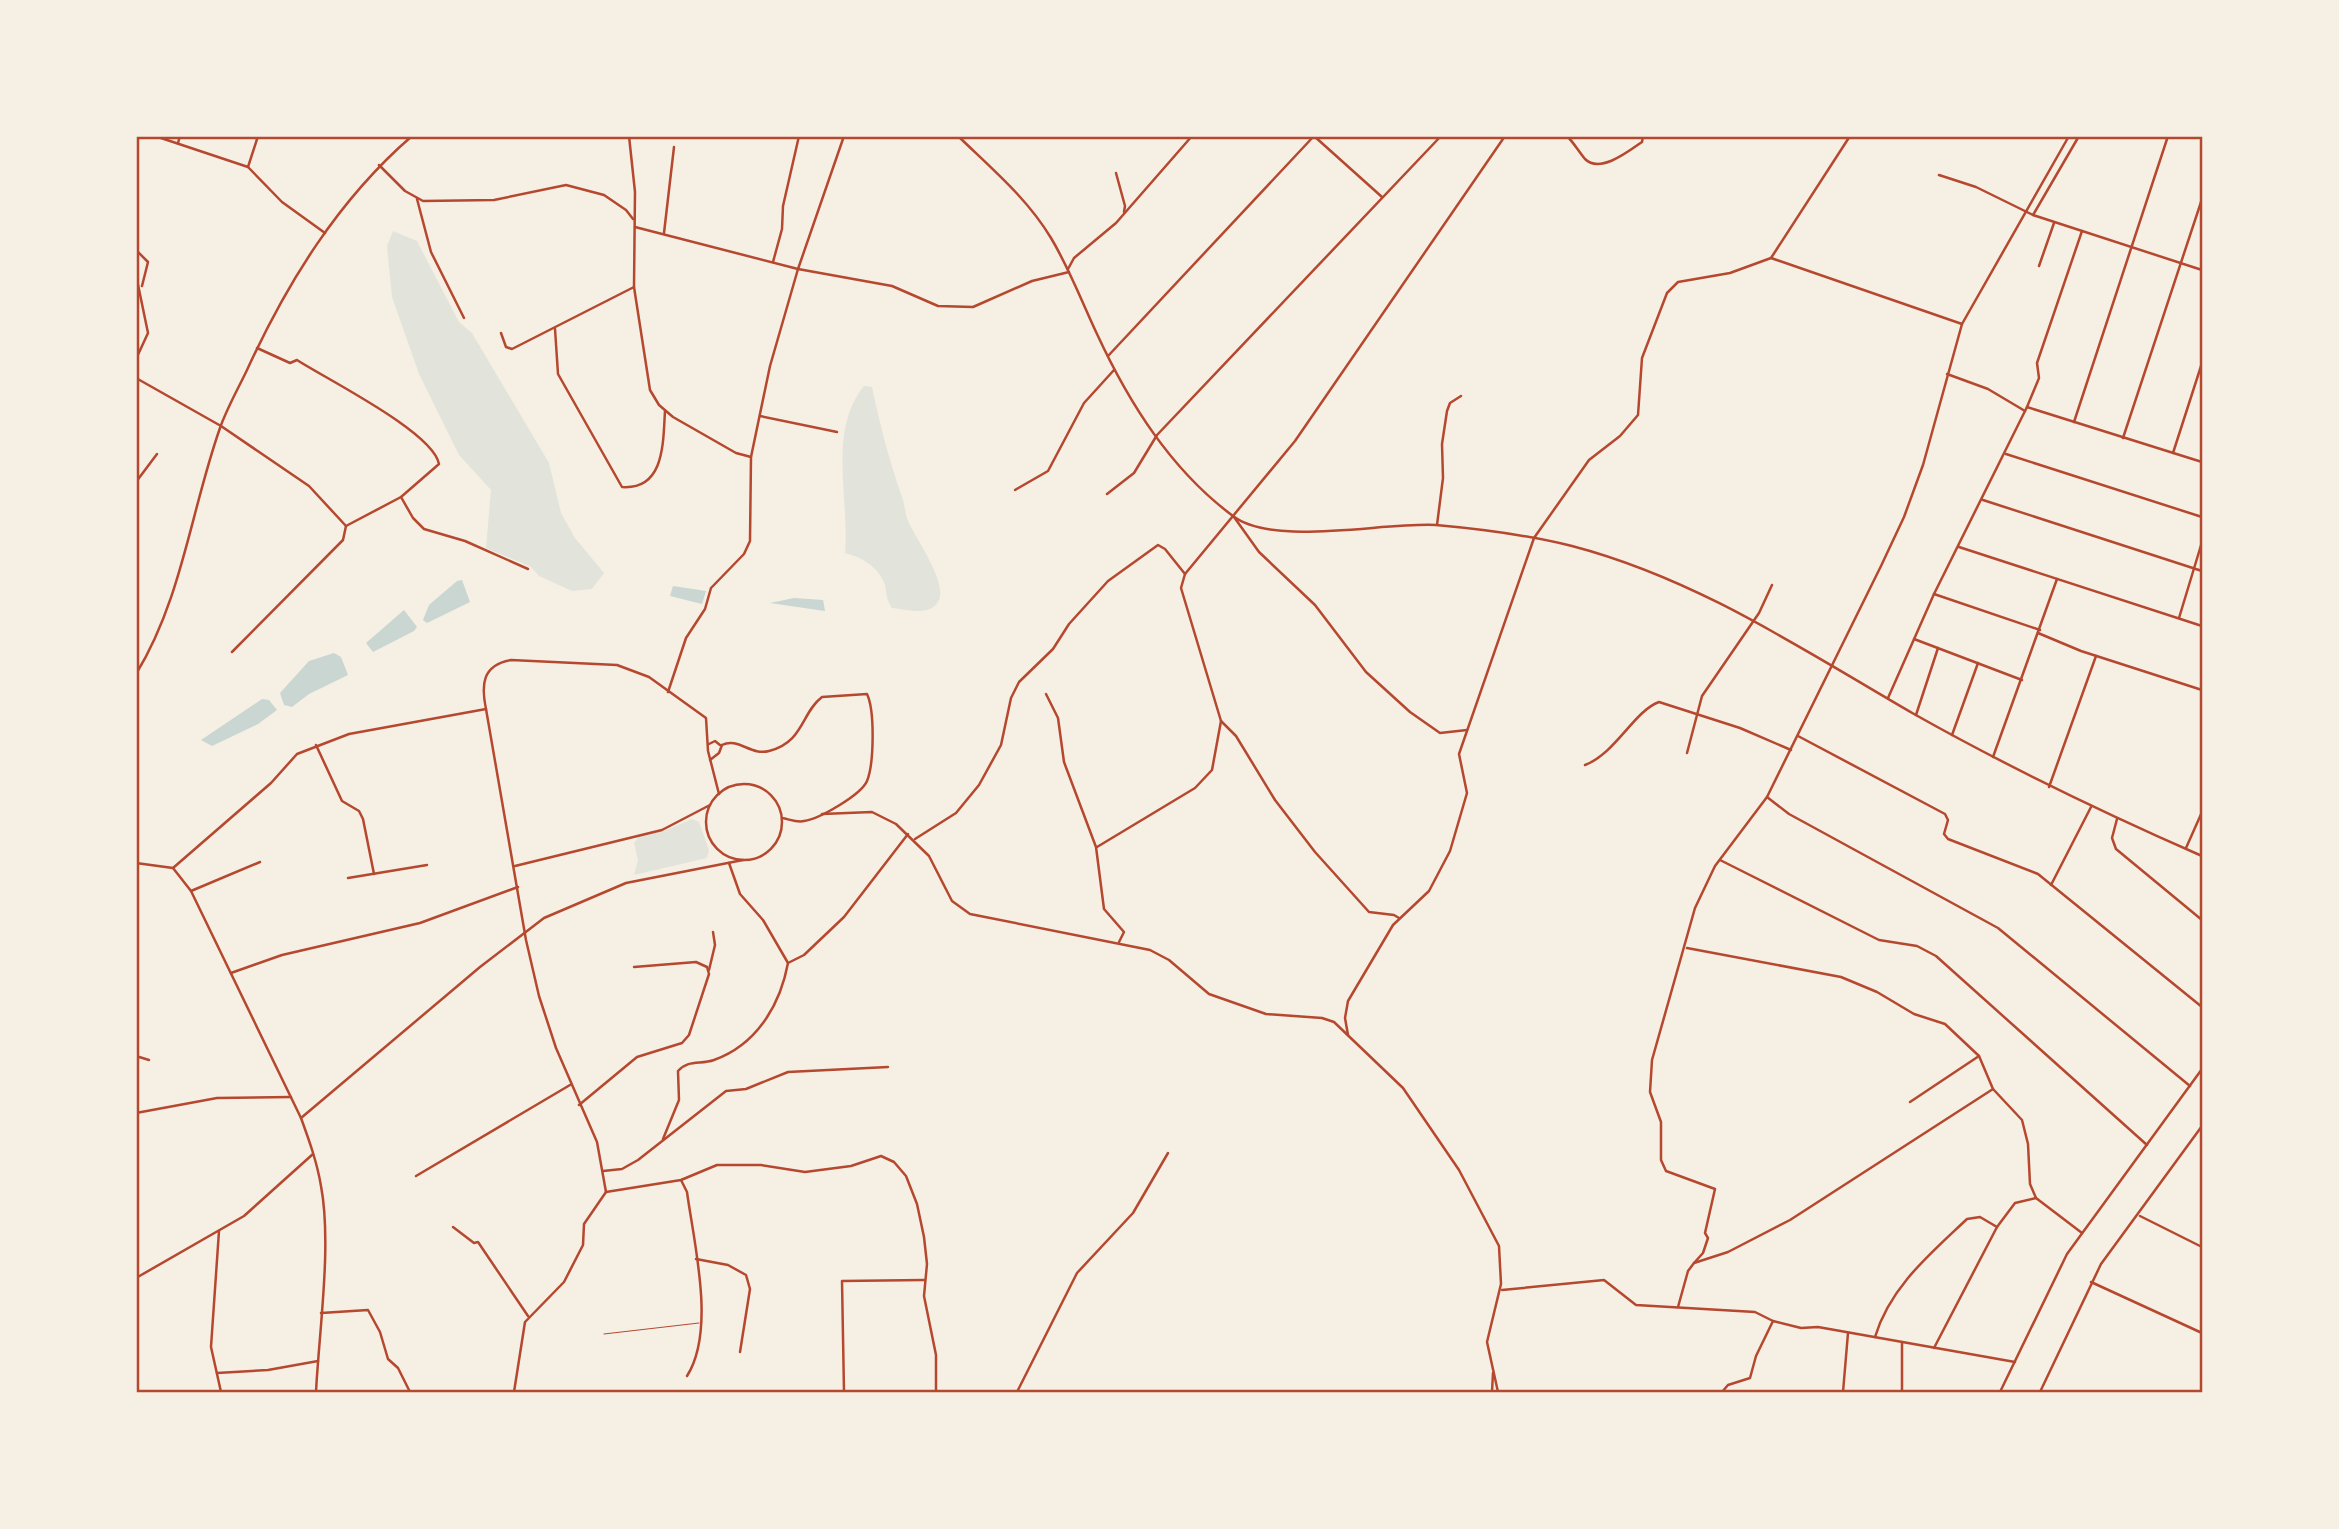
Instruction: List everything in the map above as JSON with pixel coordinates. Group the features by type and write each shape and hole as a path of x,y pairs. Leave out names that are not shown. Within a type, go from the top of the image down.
{"street":[{"path":"155,136 248,167 282,202 325,233"},
{"path":"178,144 180,136"},
{"path":"248,167 258,136"},
{"path":"136,674 165,620 221,426 282,298 356,189 412,136"},
{"path":"629,136 633,156 634,287 650,390 665,411 736,453 751,457"},
{"path":"774,262 782,229 782,206 799,136"},
{"path":"668,692 686,638 705,610 712,588 744,554 750,541 751,457 770,366 798,269 844,136"},
{"path":"958,136 1028,205 1069,271 1114,370 1139,416 1157,435 1181,469 1234,517 1246,524 1281,532 1437,526 1534,538 1577,547 1652,573 1754,618 1916,715 2049,787 2203,856"},
{"path":"1069,271 1074,258 1116,223 1192,136"},
{"path":"1108,356 1314,136 1382,197"},
{"path":"1107,494 1134,473 1157,435 1441,136"},
{"path":"1096,847 1195,788 1212,770 1221,722 1183,598 1185,574 1295,441 1505,136"},
{"path":"1567,136 1585,159 1599,163 1620,158 1642,142 1643,136"},
{"path":"1348,1035 1345,1018 1348,1002 1399,918 1417,905 1429,891 1450,851 1465,806 1466,785 1459,754 1534,538 1588,460 1635,421 1638,415 1642,358 1672,287 1678,282 1746,269 1771,258 1850,136"},
{"path":"1678,1307 1688,1272 1707,1238 1705,1233 1715,1189 1666,1171 1661,1160 1661,1122 1650,1092 1652,1060 1695,908 1720,860 1767,797 1798,736 1904,517 1923,465 1962,324 2069,136"},
{"path":"2033,215 2079,136"},
{"path":"2074,422 2168,136"},
{"path":"664,233 674,146"},
{"path":"379,165 417,199 431,252 464,318"},
{"path":"1116,173 1125,206 1123,215"},
{"path":"1939,175 1976,187 2033,215 2203,270"},
{"path":"417,199 494,200 566,185 604,195 626,210 633,219"},
{"path":"2123,438 2203,199"},
{"path":"2039,266 2054,222"},
{"path":"635,227 798,269 872,281 912,292 938,306 973,307 1032,281 1069,271"},
{"path":"1888,698 1934,594 1983,500 2039,378 2037,363 2082,232"},
{"path":"136,250 148,262 141,290"},
{"path":"1771,258 1962,324"},
{"path":"136,275 148,333 136,359"},
{"path":"501,333 506,347 512,349 634,287"},
{"path":"555,329 558,374 622,487 644,484 653,476 663,442 665,411"},
{"path":"257,348 290,363 297,360 400,424 431,447 438,461 437,467 401,497 346,526"},
{"path":"2173,453 2203,363"},
{"path":"1015,490 1048,471 1084,403 1114,370"},
{"path":"1947,374 1988,389 2026,409 2203,462"},
{"path":"136,378 221,426 309,486 346,526"},
{"path":"1437,526 1443,478 1442,444 1447,411 1450,403 1461,396"},
{"path":"760,416 837,432"},
{"path":"136,482 157,454"},
{"path":"2005,454 2203,517"},
{"path":"401,497 413,518 424,529 465,541 528,569"},
{"path":"1983,500 2203,571"},
{"path":"1234,517 1259,552 1315,605 1366,672 1384,691 1440,733 1467,730"},
{"path":"232,652 343,540 346,526"},
{"path":"2179,618 2203,542"},
{"path":"915,839 956,813 979,785 1001,745 1011,698 1029,671 1053,649 1069,624 1108,581 1155,546 1166,549 1185,574"},
{"path":"1959,547 2203,626"},
{"path":"1993,757 2058,579"},
{"path":"1687,753 1695,713 1709,682 1754,618 1772,585"},
{"path":"1934,594 2096,656 2203,690"},
{"path":"1914,639 2022,680"},
{"path":"1916,715 1938,648"},
{"path":"2049,787 2096,656"},
{"path":"514,1392 528,1316 559,1291 583,1245 584,1223 606,1192 597,1142 570,1085 539,996 482,686 487,672 494,665 511,660 617,665 637,671 705,716 712,755"},
{"path":"1952,735 1978,663"},
{"path":"719,794 710,760 722,745 736,743 751,752 771,751 798,732 811,709 822,697 867,694 873,752 868,778 859,791 822,814 802,822 782,818"},
{"path":"1046,694 1058,718 1064,762 1096,847 1100,897 1109,918 1124,932 1119,942"},
{"path":"1585,765 1608,751 1653,705 1665,703 1791,750"},
{"path":"173,868 271,783 291,759 316,745 376,728 486,709"},
{"path":"1221,722 1236,736 1275,800 1315,852 1369,912 1399,918"},
{"path":"1798,736 1945,814 1948,820 1944,834 1948,839 2005,863 2026,868 2203,1007"},
{"path":"709,744 715,741 722,745"},
{"path":"316,745 342,801 359,811 374,874"},
{"path":"301,1118 526,930 544,918 626,883 729,863 743,860 761,856 772,848 781,833 782,818 773,797 758,787 737,785 719,794 710,806 706,823 712,841 726,855 743,860"},
{"path":"1767,797 1789,814 1998,928 2190,1086"},
{"path":"515,866 662,830 710,806"},
{"path":"2051,885 2091,807"},
{"path":"822,814 872,811 908,834 915,839 941,876 945,892 962,911 1119,942 1160,954 1209,994 1266,1014 1322,1018 1341,1028 1403,1088 1458,1170 1499,1246 1500,1290 1488,1332 1498,1392"},
{"path":"2186,848 2203,812"},
{"path":"2118,819 2112,838 2116,849 2203,920"},
{"path":"788,963 810,950 844,918 908,834"},
{"path":"1720,860 1879,940 1917,946 1936,956 2147,1146"},
{"path":"191,891 260,862"},
{"path":"136,863 173,868 191,891 301,1118 314,1154 323,1203 316,1392"},
{"path":"663,1139 679,1100 678,1071 684,1064 716,1059 763,1026 785,980 788,963 763,920 740,894 729,863"},
{"path":"348,878 427,864"},
{"path":"231,973 282,956 420,923 518,887"},
{"path":"579,1105 637,1057 687,1039 709,974 715,945 713,932"},
{"path":"1685,947 1841,977 1877,992 1914,1014 1945,1024 1979,1056 1993,1089 2018,1115 2024,1126 2028,1144 2030,1184 2036,1198 2082,1233"},
{"path":"634,967 696,962 707,967 709,974"},
{"path":"1334,1023 1345,1018"},
{"path":"136,1056 149,1059"},
{"path":"1910,1102 1979,1056"},
{"path":"603,1171 631,1165 726,1091 746,1089 788,1072 888,1067"},
{"path":"2001,1392 2057,1272 2082,1233 2203,1069"},
{"path":"416,1176 570,1085"},
{"path":"1694,1263 1728,1252 1790,1220 1993,1089"},
{"path":"136,1113 216,1098 291,1097"},
{"path":"2040,1392 2101,1264 2203,1126"},
{"path":"1017,1392 1077,1272 1133,1213 1168,1153"},
{"path":"136,1278 219,1231 253,1208 314,1154"},
{"path":"606,1192 681,1180 717,1165 761,1165 805,1172 850,1166 881,1156 887,1158 906,1176 917,1204 927,1254 924,1296 936,1354 936,1392"},
{"path":"681,1180 687,1192 702,1304 697,1347 687,1376"},
{"path":"1934,1348 1997,1227 2015,1203 2036,1198"},
{"path":"2139,1215 2203,1247"},
{"path":"1874,1338 1887,1304 1904,1280 1962,1224 1976,1216 1997,1227"},
{"path":"453,1227 474,1243 478,1242 528,1316"},
{"path":"219,1231 211,1347 221,1392"},
{"path":"696,1259 728,1265 747,1275 750,1289 740,1352"},
{"path":"844,1392 842,1282 925,1280"},
{"path":"1500,1290 1604,1280 1636,1305 1755,1312 1773,1321 2015,1362"},
{"path":"2091,1282 2203,1332"},
{"path":"321,1313 368,1310 380,1332 388,1359 398,1368 410,1392"},
{"path":"1722,1392 1728,1385 1750,1378 1756,1356 1773,1321"},
{"path":"1843,1392 1848,1333"},
{"path":"1902,1343 1902,1392"},
{"path":"217,1373 268,1370 318,1361"},
{"path":"1492,1392 1493,1373"}],"lane":[{"path":"604,1334 699,1324"}],"shaded area":[{"path":"393,231 417,241 459,322 472,333 549,463 561,513 575,538 604,573 592,589 572,591 539,576 531,567 486,548 491,490 459,455 419,374 392,297 387,246"},
{"path":"864,386 872,387 908,520 939,584 938,602 934,607 923,611 892,608 876,570 862,559 845,553 843,445 853,404"},
{"path":"462,580 470,602 427,623 423,620 429,605 457,581"},
{"path":"673,586 706,591 702,604 670,596"},
{"path":"794,598 823,600 825,611 770,603"},
{"path":"404,610 417,627 373,652 366,643"},
{"path":"334,653 341,657 348,675 309,694 292,707 284,705 280,693 309,661"},
{"path":"262,699 269,700 277,710 258,724 212,746 201,740"},
{"path":"692,819 699,822 709,850 707,858 634,875 638,860 634,843 639,836 664,831"}]}
